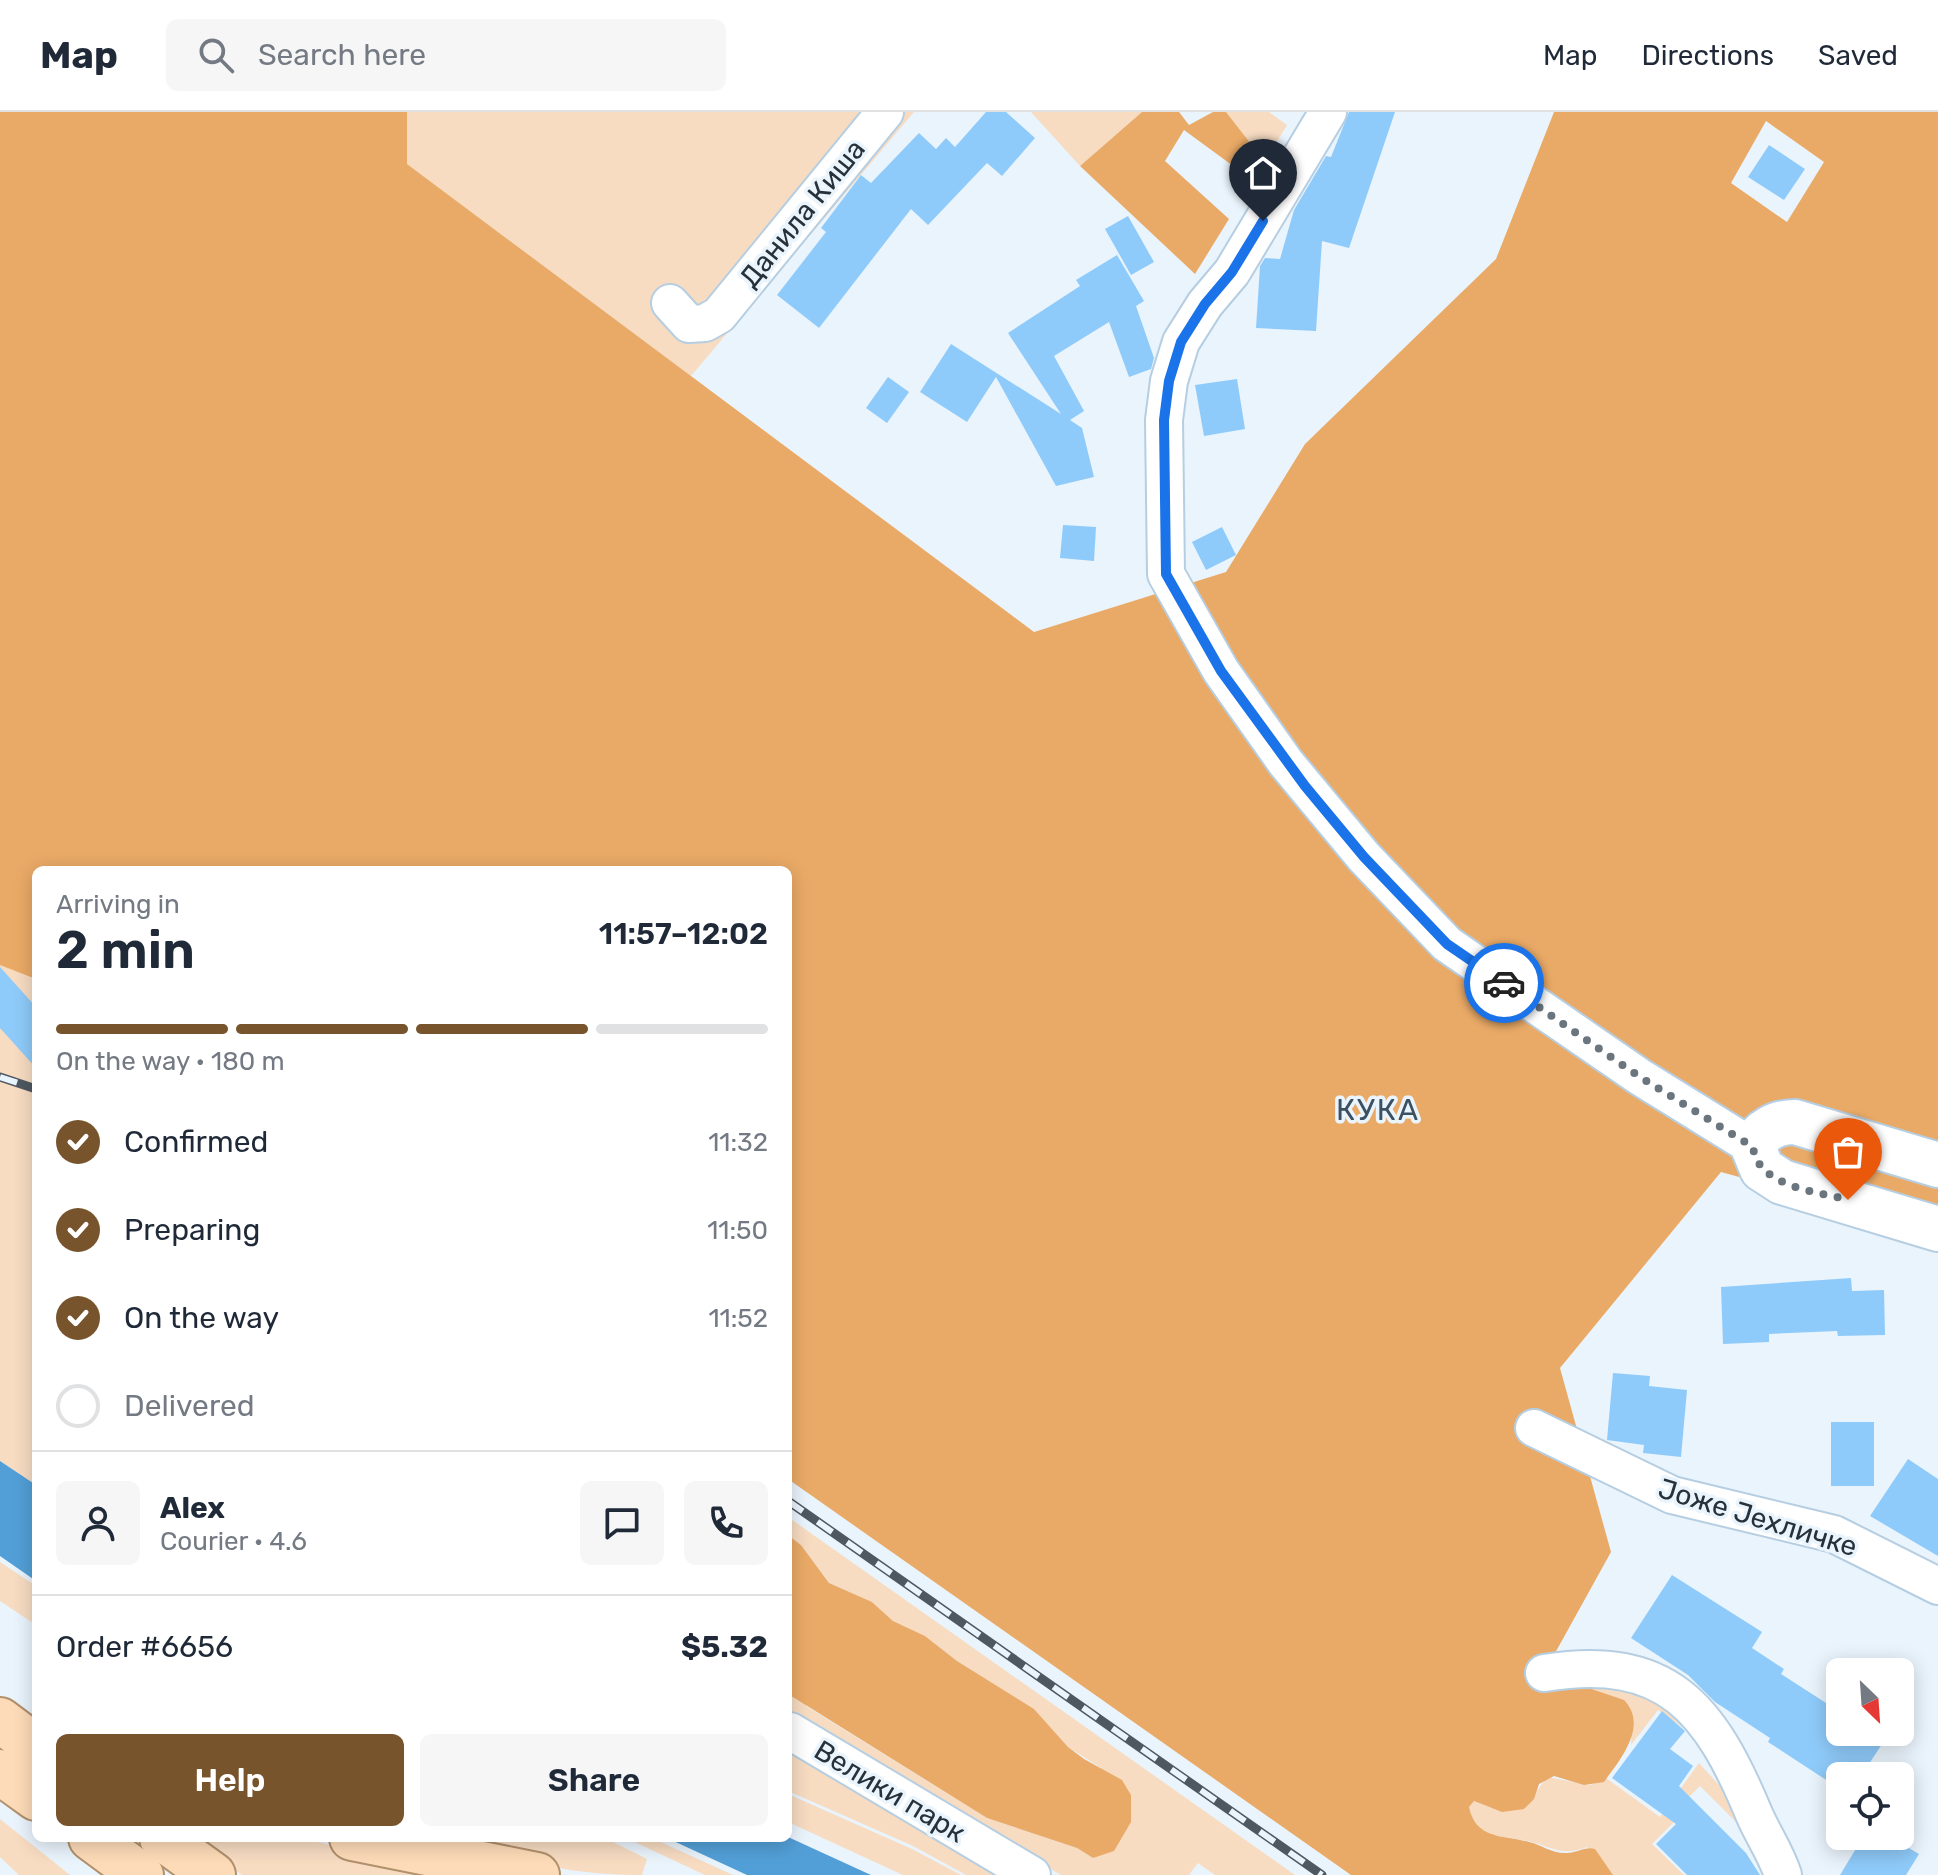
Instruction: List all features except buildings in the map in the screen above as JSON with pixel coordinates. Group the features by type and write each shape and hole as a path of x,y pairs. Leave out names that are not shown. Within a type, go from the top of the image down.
{"main road":[{"path":"0,1707 32,1722"},
{"path":"0,1720 32,1744"},
{"path":"0,1772 32,1795"},
{"path":"96,1842 141,1875"},
{"path":"168,1842 213,1875"},
{"path":"372,1842 537,1875"}],"street":[{"name":"Данила Киша","path":"670,303 689,324 705,323 719,315 885,112"},
{"path":"1328,112 1232,272 1205,304 1181,342 1169,381 1164,420 1166,574 1221,671 1286,763 1364,857 1447,944 1640,1077 1753,1147 1762,1169 1782,1182 1938,1229"},
{"path":"1753,1147 1768,1130 1795,1122 1938,1165"},
{"name":"Јоже Јехличке","path":"1534,1428 1672,1495 1834,1534 1938,1586"},
{"path":"1544,1673 1587,1668 1629,1670 1674,1690 1732,1764 1783,1875"},
{"name":"Велики парк","path":"792,1732 1032,1875"}],"shaded area":[{"path":"0,112 407,112 407,164 1034,632 1226,572 1305,444 1496,259 1554,112 1938,112 1938,1232 1721,1172 1560,1368 1611,1552 1544,1673 1624,1700 1631,1710 1633,1732 1624,1753 1604,1782 1584,1785 1554,1776 1539,1784 1534,1799 1524,1809 1502,1812 1474,1801 1469,1807 1478,1825 1492,1834 1560,1853 1595,1849 1613,1875 1351,1875 792,1482 792,866 32,866 32,977 0,965","holes":["1766,121 1824,162 1787,222 1731,183"]},
{"path":"407,112 914,112 691,376 407,164"},
{"path":"1031,112 1142,112 1080,166"},
{"path":"1142,112 1179,112 1189,125 1213,112 1226,112 1251,144 1240,171 1184,130 1165,161 1229,219 1195,274 1080,166"},
{"path":"1226,112 1269,112 1287,125 1253,181 1240,171 1251,144"},
{"path":"5,964 32,977 32,1482 0,1461 0,965"},
{"path":"792,1520 1295,1875 1215,1875 1198,1863 1189,1875 1061,1875 806,1726 801,1714 792,1729 792,1666 806,1706 987,1818 1077,1848 1093,1858 1101,1768 1068,1747 1034,1709 957,1661 925,1636 893,1621 872,1602 829,1583 801,1545 792,1538"},
{"path":"792,1538 801,1545 829,1583 872,1602 893,1621 925,1636 957,1661 1034,1709 1068,1747 1122,1780 1131,1795 1131,1822 1114,1851 1093,1858 1077,1848 987,1818 792,1696"},
{"path":"0,1562 32,1583 32,1622 0,1601"},
{"path":"1650,1685 1734,1781 1687,1730 1658,1710 1631,1745 1632,1716 1583,1686"},
{"path":"792,1751 1005,1875 966,1875 913,1846 792,1793"},
{"path":"1699,1763 1731,1798 1752,1845 1738,1824 1700,1786 1675,1811 1680,1816 1652,1844 1684,1875 1613,1875 1587,1847 1564,1851 1484,1831 1473,1818 1469,1807 1474,1801 1492,1808 1524,1809 1547,1777 1590,1785 1606,1778 1660,1817"},
{"path":"792,1796 912,1849 961,1875 903,1875 792,1824"},
{"path":"0,1819 70,1875 19,1875 0,1857"},
{"path":"197,1842 318,1842 472,1875 242,1875"},
{"path":"489,1842 613,1842 647,1859 642,1875 602,1874 537,1863"},
{"path":"635,1842 661,1842 733,1875 705,1875"}],"water":[{"path":"0,1461 32,1482 32,1578 0,1556"},
{"path":"792,1839 871,1875 747,1875 676,1842 792,1842"}],"railway":[{"path":"0,1077 32,1088"},
{"path":"792,1504 1322,1875"}],"way so far":[{"path":"1504,983 1640,1077 1753,1147 1757,1163 1773,1177 1848,1200"}],"district":[{"name":"КУКА","path":"1378,1110"}],"route":[{"path":"1263,221 1232,272 1205,304 1181,342 1169,381 1164,420 1166,574 1221,671 1305,786 1364,857 1447,944 1504,983"}]}
